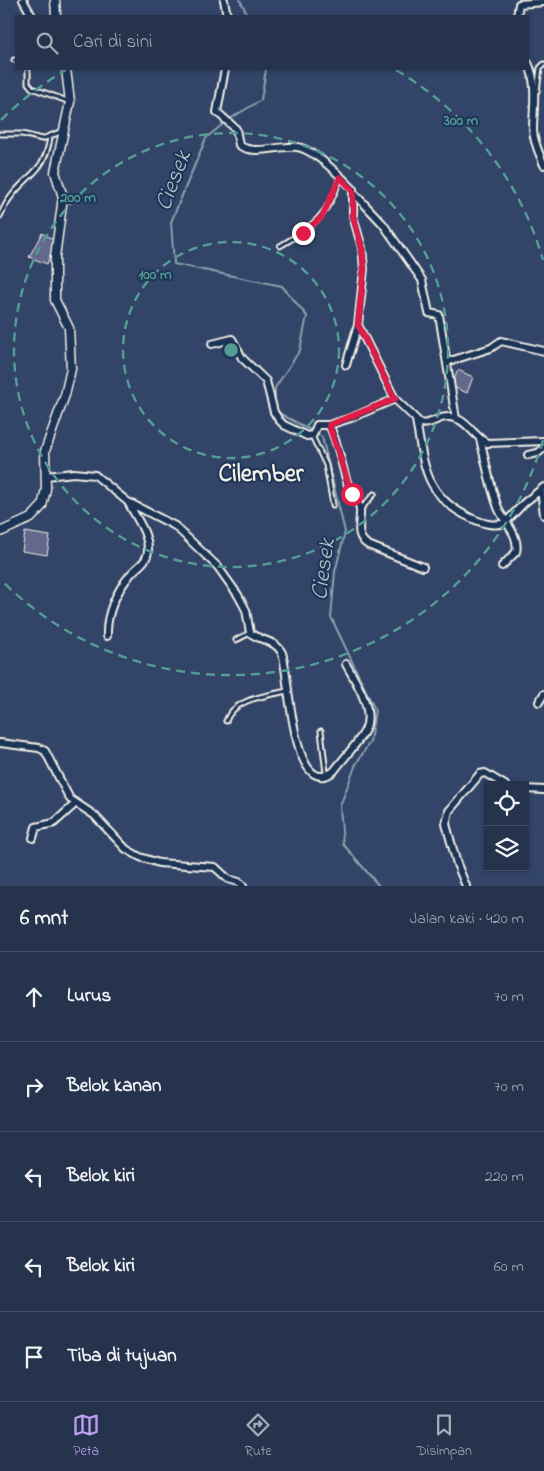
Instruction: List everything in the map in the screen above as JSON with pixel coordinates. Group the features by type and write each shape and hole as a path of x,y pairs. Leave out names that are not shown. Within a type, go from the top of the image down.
{"street":[{"path":"23,0 31,15"},
{"path":"55,0 56,15"},
{"path":"224,0 227,15"},
{"path":"517,15 519,4 544,2"},
{"path":"529,65 532,71 533,132 544,164"},
{"path":"0,532 31,518 38,512 44,499 46,476 45,451 65,395 72,365 69,328 55,300 55,257 63,197 55,172 70,102 66,70"},
{"path":"225,70 217,113 232,124 237,131 237,144 243,148 298,148 311,154 340,177 383,224 422,280 429,313 439,315 456,419"},
{"path":"346,365 358,325 364,269 362,248 353,216 354,193"},
{"path":"358,325 395,399 416,420 425,424 445,417 456,419 487,443 544,441"},
{"path":"212,344 232,339 242,358 266,380 274,412 279,420 284,426 305,436 312,435 316,426 329,425 395,399"},
{"path":"447,362 491,348 500,341 544,351"},
{"path":"416,420 427,472 443,501 482,523 498,525 507,522 524,502 542,488"},
{"path":"329,425 339,450 348,484 358,502 360,510 359,534 365,543 423,567"},
{"path":"479,438 499,508 514,535 517,549 502,566"},
{"path":"528,455 538,454 544,448"},
{"path":"46,476 74,473 95,475 128,502 170,522 205,553 243,603 250,633 273,643 281,651 285,665 291,714 303,756 311,771 318,775 327,775 334,771 364,732 366,725 366,710 361,692 346,664"},
{"path":"542,488 544,515"},
{"path":"107,636 108,618 116,599 130,575 144,562 148,552 146,536 128,502"},
{"path":"539,702 544,694"},
{"path":"0,743 42,749 66,792 75,804 94,815 119,842 135,854 159,863 210,866 243,886"},
{"path":"466,886 446,829 449,810 480,774 485,773 498,781"},
{"path":"529,789 544,790"},
{"path":"33,838 36,827 54,823 75,804"}],"lane":[{"path":"534,108 540,68 544,64"},
{"path":"28,71 28,83 32,88 70,102"},
{"path":"0,134 22,134 42,139 64,131"},
{"path":"0,216 10,198 42,165 48,152 50,137"},
{"path":"280,246 318,221 338,187 340,177"},
{"path":"312,435 326,464 333,505"},
{"path":"360,510 374,494"},
{"path":"236,640 250,633"},
{"path":"226,721 230,713 243,704 287,691"},
{"path":"321,731 327,775"}],"building":[{"path":"42,233 55,241 47,264 29,257"},
{"path":"458,370 473,377 467,393 451,386"},
{"path":"25,532 50,536 47,555 22,551"}],"waterway":[{"name":"Ciesek","path":"240,0 248,15"},
{"name":"Ciesek","path":"266,70 261,100 228,120 206,138 171,222 174,264 282,286 307,316 300,350 275,388 275,405"},
{"name":"Ciesek","path":"277,412 312,431"},
{"name":"Ciesek","path":"316,433 322,437 345,532 335,572 331,617 375,710 370,742 356,764 340,806 343,844 379,886"}],"district":[{"name":"Cilember","path":"261,472"}],"route":[{"path":"303,233 322,217 338,187 340,177 353,189 352,210 362,248 364,269 358,325 395,399 351,418 329,425 339,450 352,494"}]}
